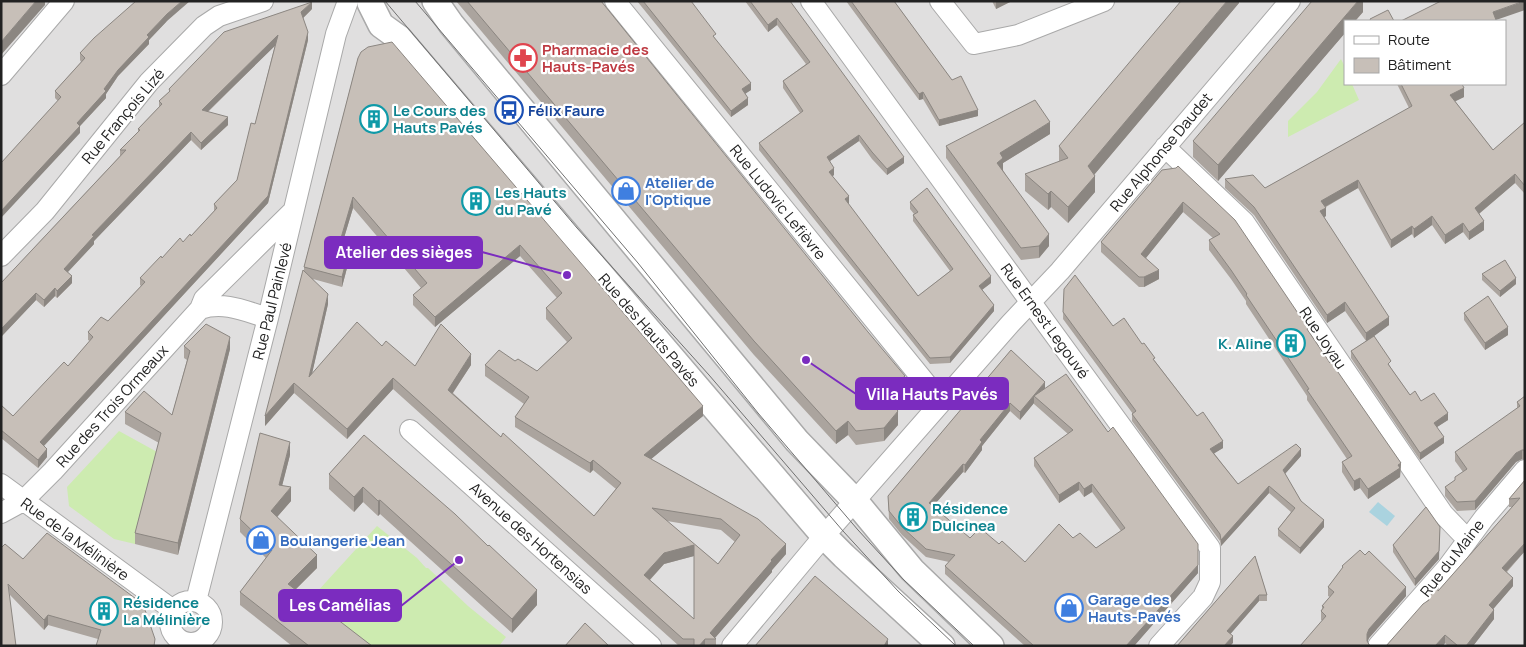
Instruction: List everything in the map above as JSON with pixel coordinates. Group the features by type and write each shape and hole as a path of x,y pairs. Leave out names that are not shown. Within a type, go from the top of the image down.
{"street":[{"path":"1,75 64,1"},
{"name":"Rue François Lizé","path":"1,256 45,211 149,82 204,26 219,16 263,1"},
{"path":"435,1 457,32 797,442 849,508 991,646"},
{"name":"Rue Ludovic Lefièvre","path":"615,1 941,402"},
{"name":"Rue Ernest Legouvé","path":"811,1 1210,548 1210,582 1203,598 1160,646"},
{"path":"940,1 974,44 1018,35 1104,1"},
{"name":"Rue Paul Painlevé","path":"196,602 268,318 336,34 363,2"},
{"name":"Rue des Hauts Pavés","path":"363,2 381,25 399,38 824,536 930,641"},
{"name":"Rue Alphonse Daudet","path":"732,646 824,536 941,402 1060,271 1165,147 1281,4"},
{"name":"Rue Joyau","path":"1165,147 1244,222 1443,514 1468,540"},
{"name":"Rue des Trois Ormeaux","path":"1,513 23,501 53,471 200,309 204,299 294,211"},
{"path":"200,309 208,306 229,306 268,318"},
{"name":"Avenue des Hortensias","path":"410,430 651,646"},
{"name":"Rue du Maine","path":"1378,646 1448,568 1484,518 1525,470"},
{"name":"Rue de la Mélinière","path":"1,484 173,610"},
{"path":"184,602 196,602 202,604 210,613 214,641 186,644 173,633 170,621 173,610 184,602"}],"shaded area":[{"path":"1,1 1525,1 1525,646 1,646"}],"green space":[{"path":"1341,59 1344,65 1344,85 1352,85 1359,100 1288,137 1288,121 1317,92"},
{"path":"119,431 159,453 135,544 114,539 69,506 67,487"},
{"path":"377,526 417,558 468,606 506,637 499,646 365,646 306,604"}],"water":[{"path":"1378,502 1395,516 1387,526 1369,512"}],"building":[{"path":"1,1 36,1 1,42"},
{"path":"136,1 182,1 147,35 149,37 118,70 104,89 106,91 77,123 80,126 1,211 1,163 61,97 55,91 85,58 80,53"},
{"path":"467,1 601,1 905,376 883,395 898,411 884,428 856,431 848,421 836,431 754,341"},
{"path":"643,1 691,1 716,34 713,36 751,83 742,89 748,98 731,111"},
{"path":"750,1 790,1 904,157 887,169 859,135 827,157 834,168 829,172 849,196 845,199 918,296 953,269 913,215 918,212 910,202 927,188 991,276 979,286 994,305 950,357 930,358 759,143 803,111 783,81 810,62 777,18 768,25"},
{"path":"851,1 894,1 952,80 961,76 978,110 939,120 923,92 919,94"},
{"path":"1181,1 1227,1 1088,166 1095,176 1068,207 1051,191 1048,194 1025,174 1068,158 1059,146"},
{"path":"1312,1 1358,1 1218,165 1193,141"},
{"path":"1441,1 1524,1 1493,12 1496,20 1403,20"},
{"path":"312,2 301,12 308,32 268,196 40,442 47,449 38,460 1,430 1,405 13,416 64,362 68,366 93,337 88,332 101,317 108,321 145,282 140,278 161,256 162,258 180,238 183,242 190,234 191,236 217,208 214,204 237,180 251,123 255,124 278,35 202,110 228,117 201,143 191,132 92,235 94,236 64,269 72,276 57,291 55,288 44,300 36,293 1,329 1,283 126,150 120,150 162,104 159,101 170,91 169,89 224,32"},
{"path":"1388,10 1393,20 1370,20"},
{"path":"392,42 703,406 644,455 758,519 786,544 710,633 716,639 705,639 699,646 694,646 694,639 683,639 393,378 347,429 294,383 265,416 303,270 328,294 309,377 357,322 382,346 386,341 415,366 441,324 471,354 448,390 501,437 503,433 594,516 621,483 593,460 590,463 515,417 529,397 485,365 499,350 515,361 518,359 537,371 572,338 546,308 562,293 520,245 435,317 413,295 427,283 353,197 341,238 347,246 344,257 347,258 342,277 304,267 358,58 361,52 368,47","holes":["652,508 721,519 740,535 718,564","694,545 694,619 644,575 664,553"]},
{"path":"1402,85 1462,85 1464,88 1450,95 1493,150 1525,122 1525,186 1515,174 1475,208 1484,221 1469,232 1463,223 1445,235 1432,216 1414,229 1412,226 1391,240 1358,180 1321,201 1326,208 1320,211 1389,317 1366,333 1345,302 1327,315 1254,207 1225,179 1253,175 1265,188 1412,106"},
{"path":"1035,100 1050,122 1000,153 1003,158 997,163 1049,234 1039,246 1021,248 946,146"},
{"path":"1178,166 1235,220 1330,363 1401,463 1398,465 1400,468 1368,489 1360,478 1354,481 1342,462 1352,456 1307,390 1309,389 1247,294 1209,240 1220,234 1183,202 1141,254 1159,270 1144,277 1139,277 1101,242 1162,170"},
{"path":"1505,260 1516,278 1500,291 1482,274"},
{"path":"1075,275 1113,326 1124,318 1197,416 1203,412 1223,441 1210,449 1238,484 1296,444 1301,449 1283,470 1301,501 1324,520 1300,548 1278,529 1295,508 1269,486 1221,540 1220,534 1132,414 1136,411 1063,312 1064,289"},
{"path":"1488,296 1508,327 1485,343 1464,313"},
{"path":"206,324 230,337 178,543 135,533 161,433 125,412 144,391 172,415 190,351 184,346"},
{"path":"1374,336 1391,361 1388,364 1410,395 1415,391 1421,401 1434,393 1448,413 1434,423 1444,437 1420,453 1351,351"},
{"path":"1011,350 1045,382 1020,412 1010,403 980,440 982,442 965,465 963,464 929,503 970,538 980,528 999,544 1002,541 1025,562 1059,524 1073,538 1080,533 1096,548 1125,528 1092,484 1084,489 1079,482 1059,495 1034,458 1073,430 1034,396 1066,374 1108,432 1113,427 1198,544 1198,565 1126,646 1034,646 945,566 955,555 926,549 902,527 889,511 888,496"},
{"path":"1525,396 1525,450 1516,453 1475,501 1457,502 1445,487 1467,469 1455,452 1520,406 1517,402"},
{"path":"260,433 290,442 279,485 291,487 271,511 317,555 288,584 372,646 309,646 240,592 272,550 240,519"},
{"path":"364,435 455,514 537,590 512,619 380,500 378,501 363,487 354,497 329,474"},
{"path":"1525,480 1525,543 1502,568 1513,578 1489,605 1494,610 1466,646 1458,646 1445,635 1435,646 1386,646 1423,604 1429,600 1428,598 1438,587 1438,591 1520,498 1509,499"},
{"path":"1426,507 1440,527 1439,551 1415,579 1393,545"},
{"path":"47,533 143,604 155,639 154,646 96,646 101,630 48,615 44,620 8,584 16,646 1,646 1,548 5,544 23,559"},
{"path":"1360,550 1365,555 1369,551 1406,587 1369,629 1367,641 1370,646 1300,646 1326,616 1321,611 1324,607 1322,606 1334,592 1328,587 1342,566"},
{"path":"1255,556 1267,595 1259,595 1227,631 1233,636 1224,646 1177,646"},
{"path":"815,576 888,639 884,646 755,646"},
{"path":"585,623 609,646 565,646"}],"tram line":[{"path":"385,1 577,228 709,375 843,531 898,591 956,646"},
{"path":"415,1 638,263 758,413 858,530 904,580 974,646"}],"place":[{"name":"Pharmacie des Hauts-Pavés","path":"523,58"},
{"name":"Félix Faure","path":"509,110"},
{"name":"Le Cours des Hauts Pavés","path":"374,119"},
{"name":"Atelier de l'Optique","path":"626,191"},
{"name":"Les Hauts du Pavé","path":"476,201"},
{"name":"Atelier des sièges","path":"567,275"},
{"name":"K. Aline","path":"1291,343"},
{"name":"Villa Hauts Pavés","path":"806,360"},
{"name":"Résidence Dulcinea","path":"913,517"},
{"name":"Boulangerie Jean","path":"261,540"},
{"name":"Les Camélias","path":"459,560"},
{"name":"Garage des Hauts-Pavés","path":"1069,608"},
{"name":"Résidence La Mélinière","path":"104,611"}]}
